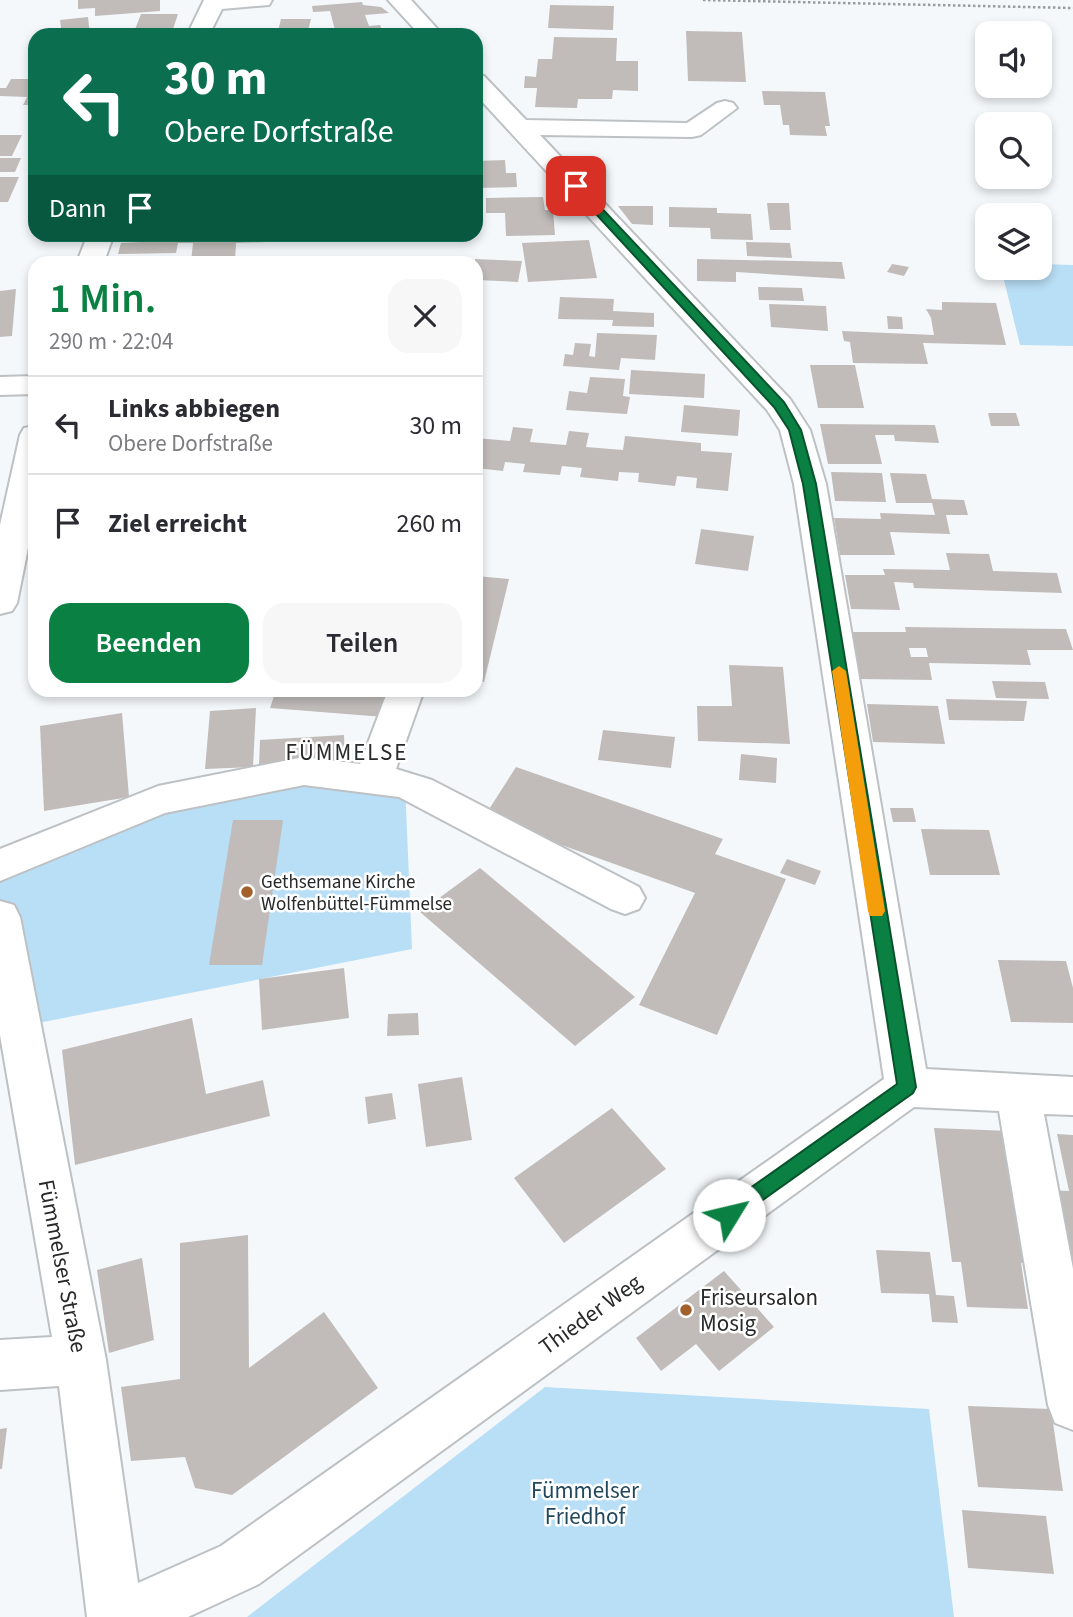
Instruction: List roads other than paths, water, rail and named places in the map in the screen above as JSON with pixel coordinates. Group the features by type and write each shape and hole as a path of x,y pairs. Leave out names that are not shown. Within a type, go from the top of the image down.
{"street":[{"path":"202,28 215,1 261,0"},
{"path":"399,0 425,28"},
{"path":"483,88 779,405 795,430 810,484 907,1087 1073,1097"},
{"path":"520,127 692,130 724,108"},
{"path":"0,386 28,385"},
{"path":"0,603 28,469"},
{"path":"389,782 405,697"},
{"path":"0,866 158,800 304,771 389,782 625,898"},
{"name":"Fümmelser Straße","path":"0,917 81,1360 115,1617"},
{"name":"Thieder Weg","path":"126,1617 240,1565 907,1087"},
{"path":"1018,1093 1073,1405"},
{"path":"0,1365 81,1360"}],"place":[{"name":"Gethsemane Kirche Wolfenbüttel-Fümmelse","path":"247,892"},
{"name":"Friseursalon Mosig","path":"686,1310"}],"district":[{"name":"FÜMMELSE","path":"347,752"}],"park label":[{"name":"Fümmelser Friedhof","path":"585,1503"}]}
